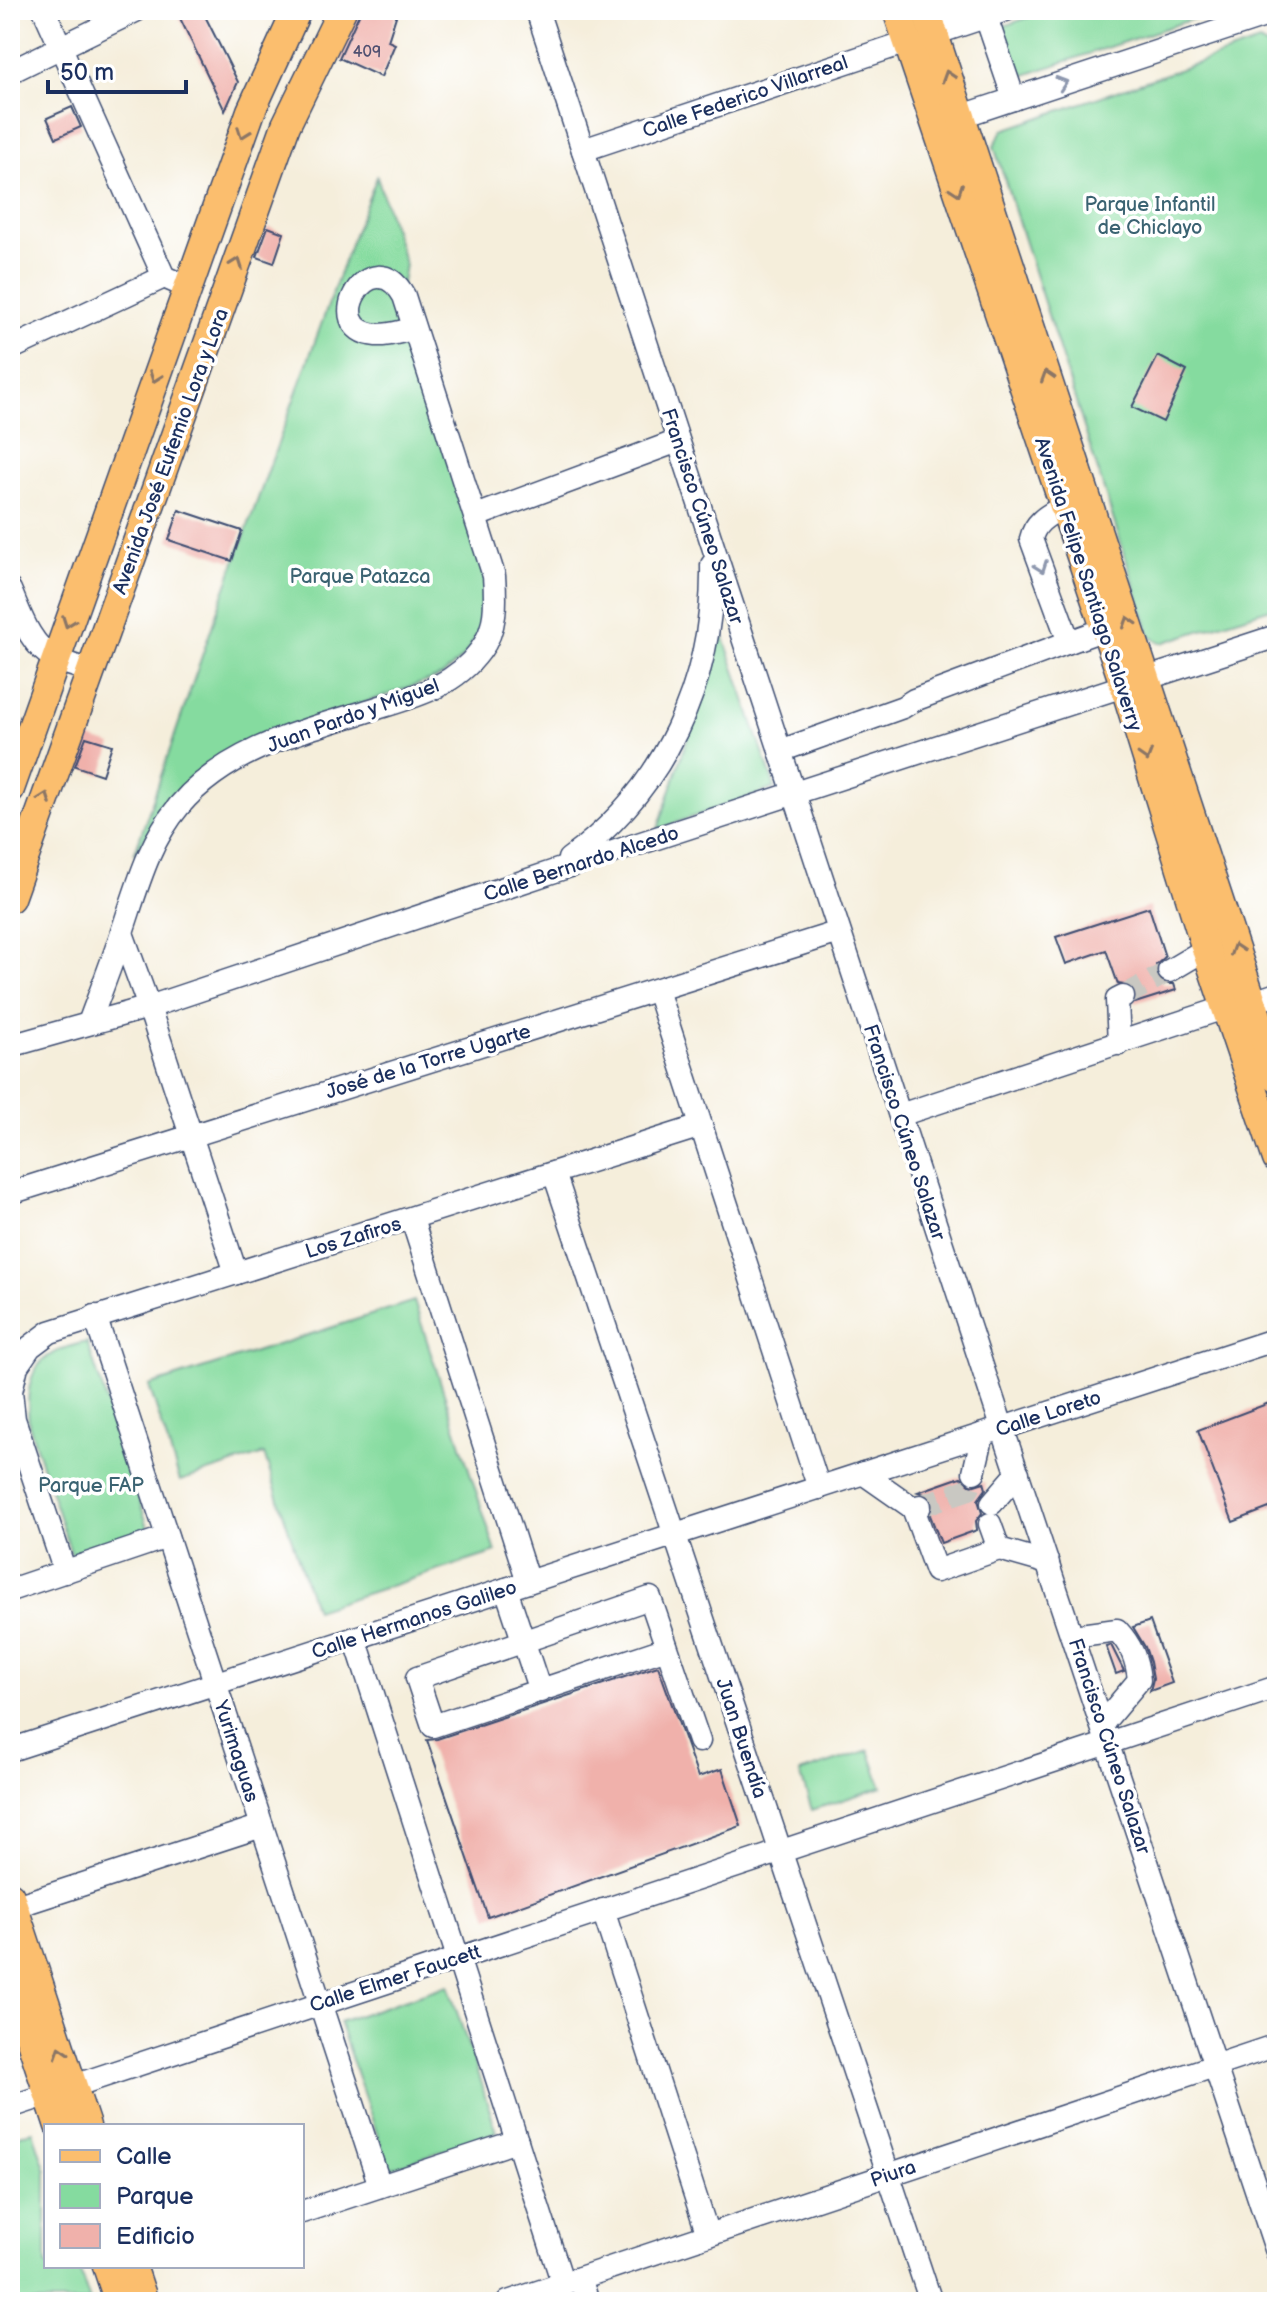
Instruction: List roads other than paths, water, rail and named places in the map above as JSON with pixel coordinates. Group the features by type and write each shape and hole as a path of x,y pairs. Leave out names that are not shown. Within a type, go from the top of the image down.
{"main road":[{"name":"Avenida José Eufemio Lora y Lora","path":"10,789 176,282 297,10"},
{"name":"Avenida José Eufemio Lora y Lora","path":"10,898 286,125 342,10"},
{"name":"Avenida Felipe Santiago Salaverry","path":"897,10 923,28 962,116 1135,681 1206,949 1252,1001 1277,1159"},
{"name":"Avenida Felipe Santiago Salaverry","path":"923,28 1064,506 1105,629 1135,681 1252,1001 1272,1042 1277,1077"},
{"path":"11,1904 60,2089 59,2124"},
{"path":"10,1977 60,2089 85,2124"},
{"path":"119,2302 123,2268"},
{"path":"123,2268 144,2302"}],"street":[{"path":"10,349 176,282 44,10"},
{"path":"10,72 137,10"},
{"name":"Francisco Cúneo Salazar","path":"537,10 900,1115 993,1430 1018,1473 1277,2252"},
{"path":"993,12 1014,99"},
{"name":"Calle Federico Villarreal","path":"583,150 923,28 993,12"},
{"path":"962,116 1277,12"},
{"name":"Juan Pardo y Miguel","path":"89,1023 122,933 140,872 161,831 179,806 206,779 239,757 285,736 435,689 461,672 481,651 491,633 496,605 494,576 414,329"},
{"path":"476,516 678,441"},
{"path":"1064,506 1040,521 1031,539 1069,642"},
{"path":"552,872 590,843 625,810 654,773 678,731 696,687 707,640 713,592 712,544"},
{"path":"10,590 35,640 44,651 55,659 91,671"},
{"path":"780,751 1105,629"},
{"name":"Calle Bernardo Alcedo","path":"10,1046 149,1007 1277,636"},
{"name":"José de la Torre Ugarte","path":"12,1191 839,932"},
{"path":"122,933 236,1273"},
{"path":"1169,971 1206,949"},
{"path":"657,990 819,1488"},
{"path":"1119,1044 1117,1000 1123,997"},
{"path":"900,1115 1252,1001"},
{"name":"Calle Bernardo Alcedo","path":"10,1032 37,1037"},
{"name":"Los Zafiros","path":"65,1572 14,1419 11,1391 17,1366 30,1347 50,1332 701,1126"},
{"name":"Juan Buendía","path":"554,1173 931,2302"},
{"path":"412,1219 528,1582"},
{"name":"Yurimaguas","path":"95,1316 380,2186"},
{"name":"Calle Loreto","path":"819,1488 1277,1339"},
{"path":"974,1472 993,1430"},
{"path":"863,1473 917,1507 936,1571 999,1549 1048,1563"},
{"path":"999,1549 984,1507 1018,1473"},
{"name":"Calle Hermanos Galileo","path":"10,1750 819,1488"},
{"path":"10,1590 167,1537"},
{"path":"506,1589 540,1691"},
{"path":"667,1648 433,1726 417,1678 650,1598 699,1741"},
{"path":"1073,1636 1117,1630 1129,1643 1137,1664 1139,1680 1106,1733"},
{"path":"355,1638 517,2141 572,2281 588,2302"},
{"name":"Calle Elmer Faucett","path":"10,2107 781,1853 1106,1733 1277,1687"},
{"path":"11,1904 262,1826"},
{"path":"603,1910 708,2235"},
{"name":"Piura","path":"508,2302 1277,2045"},
{"path":"304,2211 517,2141"}],"tunnel":[{"path":"1123,997 1169,971"},
{"path":"920,1506 969,1489 974,1472"}],"park label":[{"name":"Parque Infantil de Chiclayo","path":"1150,216"},
{"name":"Parque Patazca","path":"360,576"},
{"name":"Parque FAP","path":"91,1485"}]}
